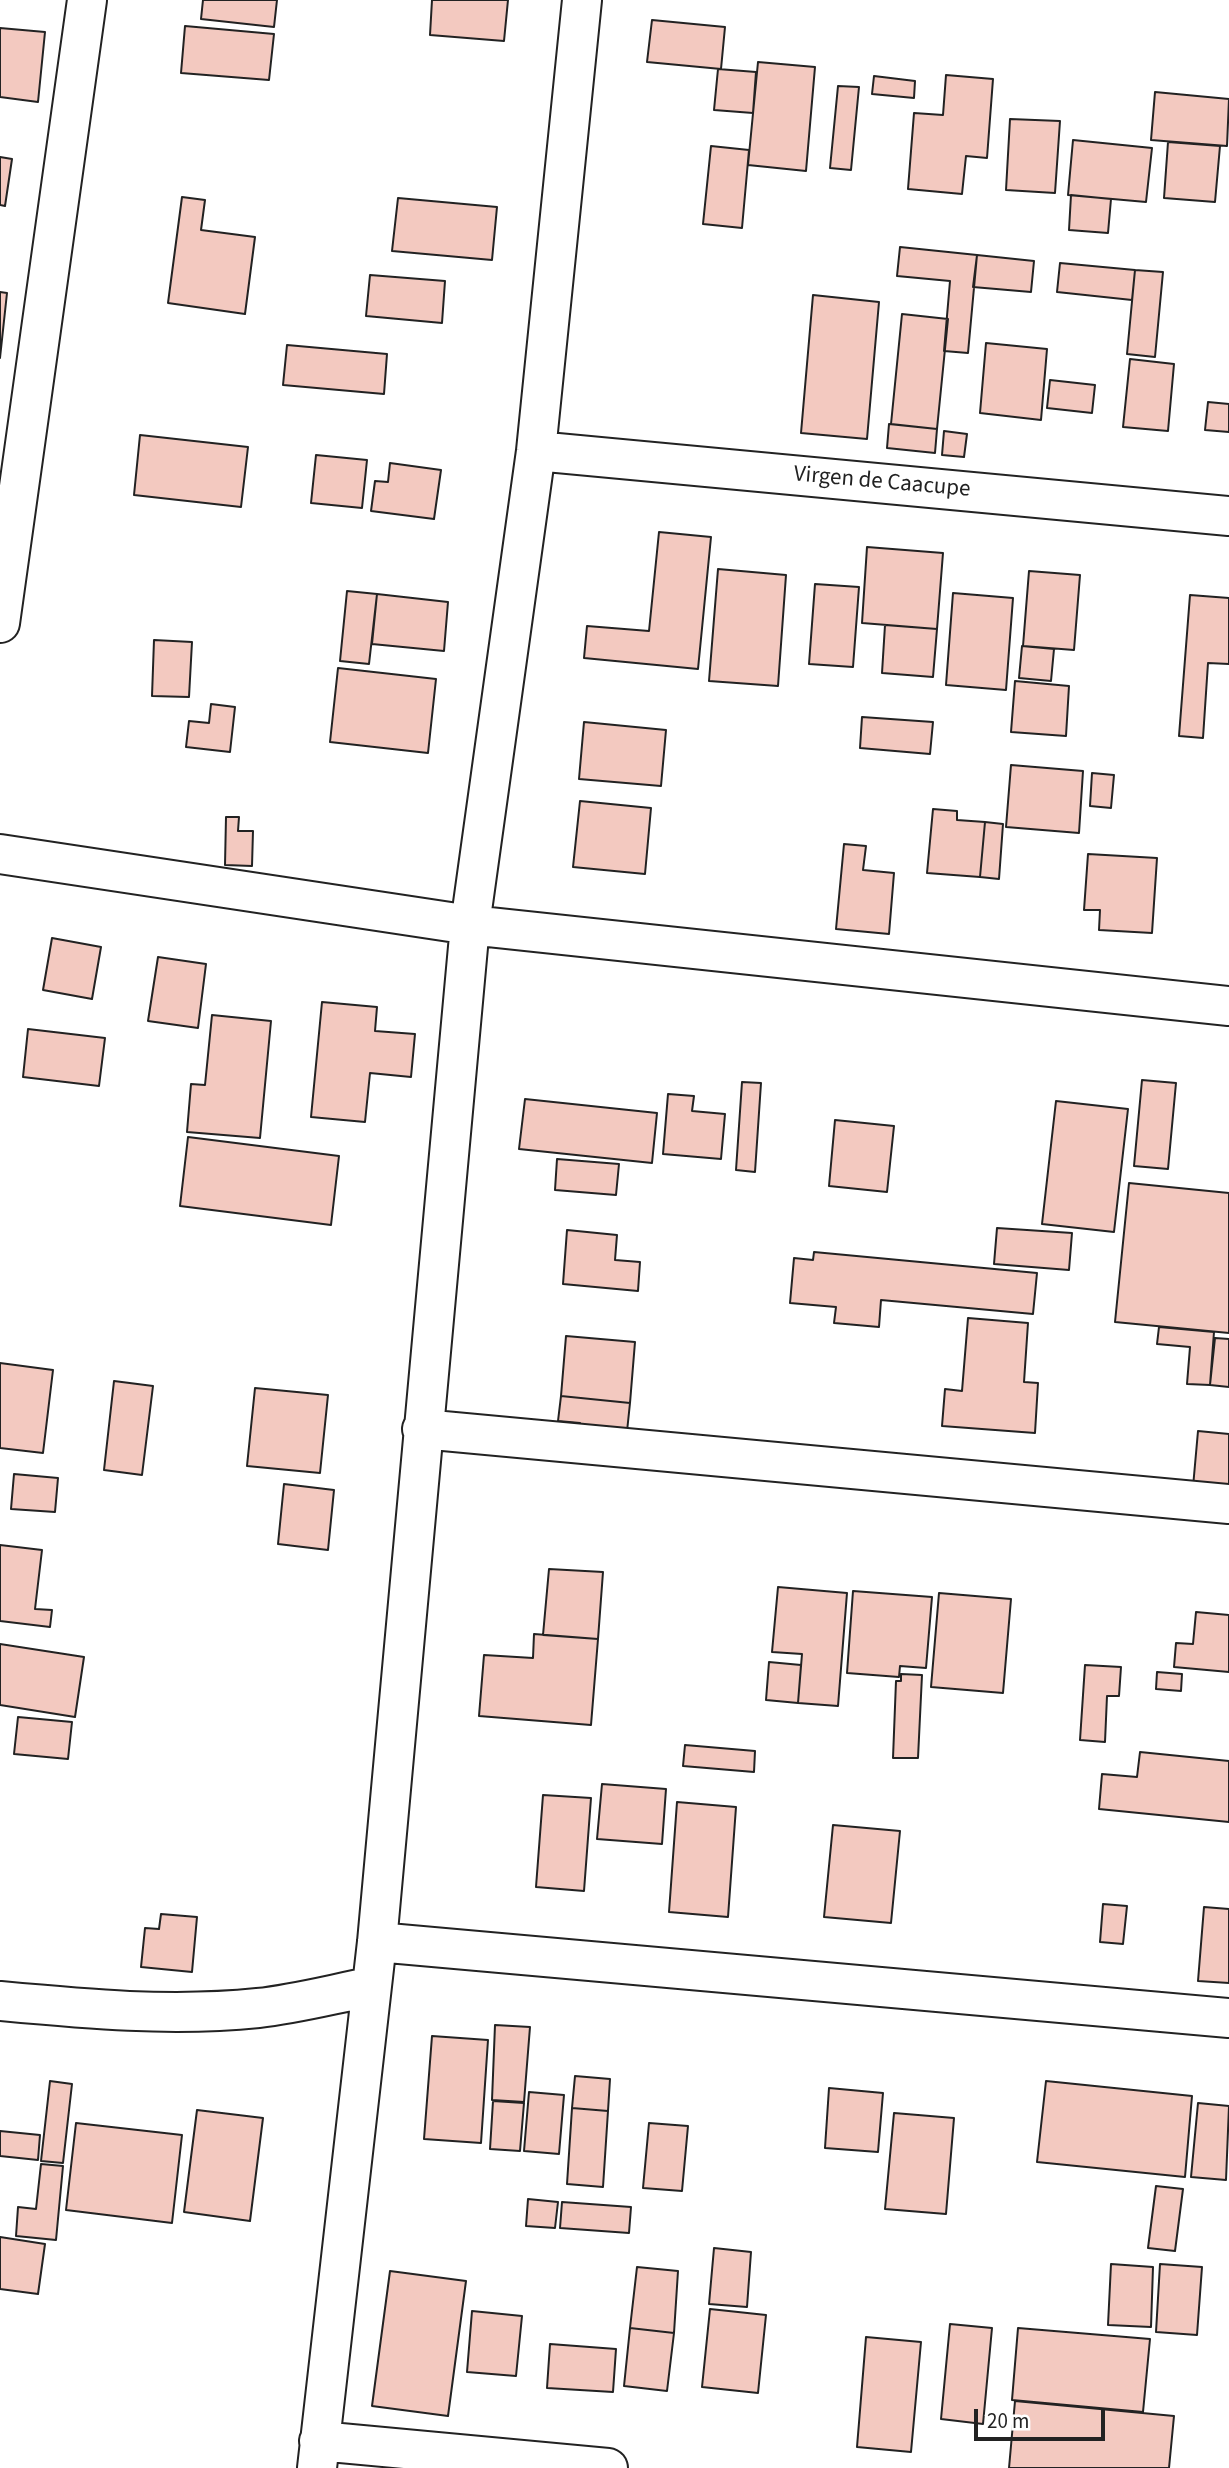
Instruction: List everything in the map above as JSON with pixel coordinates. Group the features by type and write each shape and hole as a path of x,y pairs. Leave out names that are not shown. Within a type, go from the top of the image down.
{"street":[{"path":"0,623 87,0"},
{"path":"582,0 536,451 470,925 377,1942 318,2455 608,2468"},
{"name":"Virgen de Caacupe","path":"536,451 1229,516"},
{"path":"0,854 470,925 1229,1006"},
{"path":"422,1429 1229,1504"},
{"path":"377,1942 1229,2018"},
{"path":"0,2001 144,2013 210,2011 260,2008 370,1987"}],"building":[{"path":"203,0 277,0 274,27 201,19"},
{"path":"432,0 508,0 504,41 430,35"},
{"path":"652,20 725,27 721,69 647,62"},
{"path":"185,26 274,34 269,80 181,73"},
{"path":"0,28 45,32 38,102 0,97"},
{"path":"758,62 815,67 806,171 748,165"},
{"path":"718,69 756,72 753,113 714,110"},
{"path":"946,75 993,79 987,158 966,156 962,194 908,189 914,113 943,115"},
{"path":"874,76 915,81 914,98 872,94"},
{"path":"838,86 859,87 851,170 830,168"},
{"path":"1155,92 1229,99 1227,146 1151,140"},
{"path":"1010,119 1060,121 1055,193 1006,190"},
{"path":"1073,140 1152,148 1146,202 1068,195"},
{"path":"1168,142 1220,146 1215,202 1164,198"},
{"path":"711,146 749,150 742,228 703,224"},
{"path":"0,157 12,159 5,206 0,205"},
{"path":"1071,195 1111,199 1108,233 1069,230"},
{"path":"182,197 205,200 201,230 255,237 245,314 168,303"},
{"path":"398,198 497,207 492,260 392,251"},
{"path":"900,247 977,255 968,353 944,351 950,281 897,276"},
{"path":"977,255 1034,261 1031,292 973,287"},
{"path":"1060,263 1135,270 1132,300 1057,292"},
{"path":"1135,270 1163,272 1155,357 1127,354"},
{"path":"370,275 445,281 442,323 366,316"},
{"path":"0,292 7,293 0,358"},
{"path":"813,295 879,302 867,439 801,433"},
{"path":"902,314 948,319 937,429 891,424"},
{"path":"986,343 1047,349 1041,420 980,413"},
{"path":"287,345 387,354 384,394 283,385"},
{"path":"1130,359 1174,364 1168,431 1123,427"},
{"path":"1050,380 1095,385 1092,413 1047,408"},
{"path":"1208,402 1229,404 1229,432 1205,430"},
{"path":"889,424 937,429 935,453 887,448"},
{"path":"944,431 967,434 964,457 942,455"},
{"path":"140,435 248,447 241,507 134,495"},
{"path":"316,455 367,460 362,508 311,503"},
{"path":"390,463 441,470 434,519 371,511 375,481 388,482"},
{"path":"659,532 711,537 698,669 584,658 587,626 649,631"},
{"path":"867,547 943,553 937,629 862,623"},
{"path":"718,569 786,575 778,686 709,681"},
{"path":"1029,571 1080,575 1074,650 1023,646"},
{"path":"815,584 859,587 853,667 809,664"},
{"path":"347,591 377,594 369,664 340,661"},
{"path":"953,593 1013,598 1006,690 946,685"},
{"path":"377,594 448,602 444,651 372,644"},
{"path":"1190,595 1229,598 1229,664 1208,663 1203,738 1179,736"},
{"path":"885,625 937,629 933,677 882,673"},
{"path":"154,640 192,642 189,697 152,696"},
{"path":"1022,646 1054,649 1051,681 1019,678"},
{"path":"338,668 436,679 428,753 330,742"},
{"path":"1015,681 1069,686 1066,736 1011,732"},
{"path":"211,704 235,707 230,752 186,747 189,721 209,723"},
{"path":"862,717 933,722 930,754 860,748"},
{"path":"584,722 666,730 661,786 579,779"},
{"path":"1011,765 1083,771 1079,833 1006,827"},
{"path":"1092,773 1114,775 1111,808 1090,806"},
{"path":"580,801 651,808 645,874 573,867"},
{"path":"933,809 957,811 957,820 985,822 980,877 927,873"},
{"path":"226,817 239,817 238,831 253,831 252,866 225,865"},
{"path":"985,822 1003,824 999,879 980,877"},
{"path":"844,844 866,846 863,870 894,873 889,934 836,929"},
{"path":"1088,854 1157,858 1152,933 1099,930 1100,910 1084,910"},
{"path":"52,938 101,947 92,999 43,990"},
{"path":"158,957 206,964 198,1028 148,1021"},
{"path":"322,1002 377,1007 375,1031 415,1034 411,1077 370,1073 365,1122 311,1117"},
{"path":"212,1015 271,1021 260,1138 187,1132 191,1084 205,1085"},
{"path":"28,1029 105,1038 99,1086 23,1077"},
{"path":"1142,1080 1176,1083 1168,1169 1134,1166"},
{"path":"742,1082 761,1083 755,1172 736,1170"},
{"path":"668,1094 694,1096 692,1111 725,1114 721,1159 663,1154"},
{"path":"525,1099 657,1113 652,1163 519,1149"},
{"path":"1056,1101 1128,1109 1114,1232 1042,1224"},
{"path":"835,1120 894,1126 887,1192 829,1186"},
{"path":"188,1137 339,1156 331,1225 180,1206"},
{"path":"557,1159 619,1164 616,1195 555,1190"},
{"path":"1129,1183 1229,1193 1229,1333 1115,1322"},
{"path":"997,1228 1072,1233 1069,1270 994,1264"},
{"path":"567,1230 617,1235 615,1260 640,1262 638,1291 563,1284"},
{"path":"814,1252 1037,1273 1033,1314 881,1300 879,1327 834,1323 836,1307 790,1303 794,1258 813,1260"},
{"path":"968,1318 1028,1323 1024,1382 1038,1383 1035,1433 942,1426 945,1389 962,1391"},
{"path":"1159,1327 1214,1332 1210,1385 1187,1384 1190,1347 1157,1344"},
{"path":"566,1336 635,1342 630,1403 561,1396"},
{"path":"1215,1338 1229,1339 1229,1387 1210,1385"},
{"path":"0,1363 53,1370 43,1453 0,1448"},
{"path":"114,1381 153,1386 142,1475 104,1470"},
{"path":"255,1388 328,1395 320,1473 247,1466"},
{"path":"561,1396 630,1403 626,1441 578,1437 580,1423 558,1421"},
{"path":"1198,1431 1229,1434 1229,1490 1193,1487"},
{"path":"14,1474 58,1478 55,1512 11,1509"},
{"path":"284,1484 334,1490 328,1550 278,1544"},
{"path":"0,1545 42,1550 35,1609 52,1610 50,1627 0,1621"},
{"path":"549,1569 603,1572 598,1639 543,1635"},
{"path":"778,1587 847,1593 838,1706 798,1703 802,1654 772,1652"},
{"path":"853,1591 932,1597 926,1668 900,1666 899,1677 847,1673"},
{"path":"939,1593 1011,1599 1003,1693 931,1687"},
{"path":"1196,1612 1229,1615 1229,1672 1174,1667 1176,1643 1193,1644"},
{"path":"534,1634 598,1639 591,1725 479,1716 484,1655 533,1658"},
{"path":"0,1644 84,1657 75,1717 0,1705"},
{"path":"769,1662 801,1665 798,1703 766,1700"},
{"path":"1085,1665 1121,1667 1119,1696 1107,1696 1105,1742 1080,1740"},
{"path":"1157,1672 1182,1674 1181,1691 1156,1689"},
{"path":"901,1674 922,1675 918,1758 893,1758 896,1681 901,1681"},
{"path":"18,1717 72,1722 68,1759 14,1754"},
{"path":"685,1745 755,1751 754,1772 683,1766"},
{"path":"1140,1752 1229,1761 1229,1822 1099,1809 1102,1774 1137,1777"},
{"path":"602,1784 666,1789 662,1844 597,1839"},
{"path":"543,1795 591,1798 584,1891 536,1887"},
{"path":"677,1802 736,1807 728,1917 669,1912"},
{"path":"833,1825 900,1831 891,1923 824,1917"},
{"path":"1103,1904 1127,1906 1123,1944 1100,1942"},
{"path":"1204,1907 1229,1909 1229,1983 1198,1981"},
{"path":"161,1914 197,1917 192,1972 141,1967 145,1928 159,1929"},
{"path":"495,2025 530,2027 524,2102 492,2100"},
{"path":"432,2036 488,2040 481,2143 424,2139"},
{"path":"575,2076 610,2079 608,2111 572,2108"},
{"path":"50,2081 72,2084 63,2163 41,2161"},
{"path":"1046,2081 1192,2096 1185,2177 1037,2162"},
{"path":"829,2088 883,2093 878,2152 825,2148"},
{"path":"529,2092 564,2095 559,2154 524,2151"},
{"path":"493,2101 524,2103 520,2151 490,2149"},
{"path":"1198,2103 1229,2106 1226,2180 1191,2177"},
{"path":"572,2108 608,2111 603,2187 567,2184"},
{"path":"197,2110 263,2118 250,2221 184,2212"},
{"path":"894,2113 954,2118 946,2214 885,2209"},
{"path":"76,2123 182,2135 172,2223 66,2210"},
{"path":"649,2123 688,2126 682,2191 643,2188"},
{"path":"0,2131 40,2135 38,2160 0,2156"},
{"path":"41,2164 63,2166 56,2240 16,2236 18,2207 36,2209"},
{"path":"1156,2186 1183,2189 1175,2251 1148,2248"},
{"path":"528,2199 558,2202 555,2228 526,2226"},
{"path":"562,2202 631,2207 629,2233 560,2228"},
{"path":"0,2237 45,2244 38,2294 0,2289"},
{"path":"714,2248 751,2252 747,2307 709,2304"},
{"path":"1111,2264 1153,2267 1151,2327 1108,2325"},
{"path":"1160,2264 1202,2267 1197,2335 1156,2332"},
{"path":"637,2267 678,2271 674,2333 630,2328"},
{"path":"390,2271 466,2281 448,2416 372,2406"},
{"path":"710,2309 766,2315 758,2393 702,2387"},
{"path":"472,2311 522,2316 516,2376 467,2372"},
{"path":"950,2324 992,2328 983,2424 941,2419"},
{"path":"630,2328 674,2333 667,2391 624,2386"},
{"path":"1018,2328 1150,2339 1143,2412 1012,2400"},
{"path":"866,2337 921,2342 911,2452 857,2447"},
{"path":"550,2344 616,2349 613,2392 547,2388"},
{"path":"1015,2401 1174,2416 1169,2468 1009,2468"}]}
